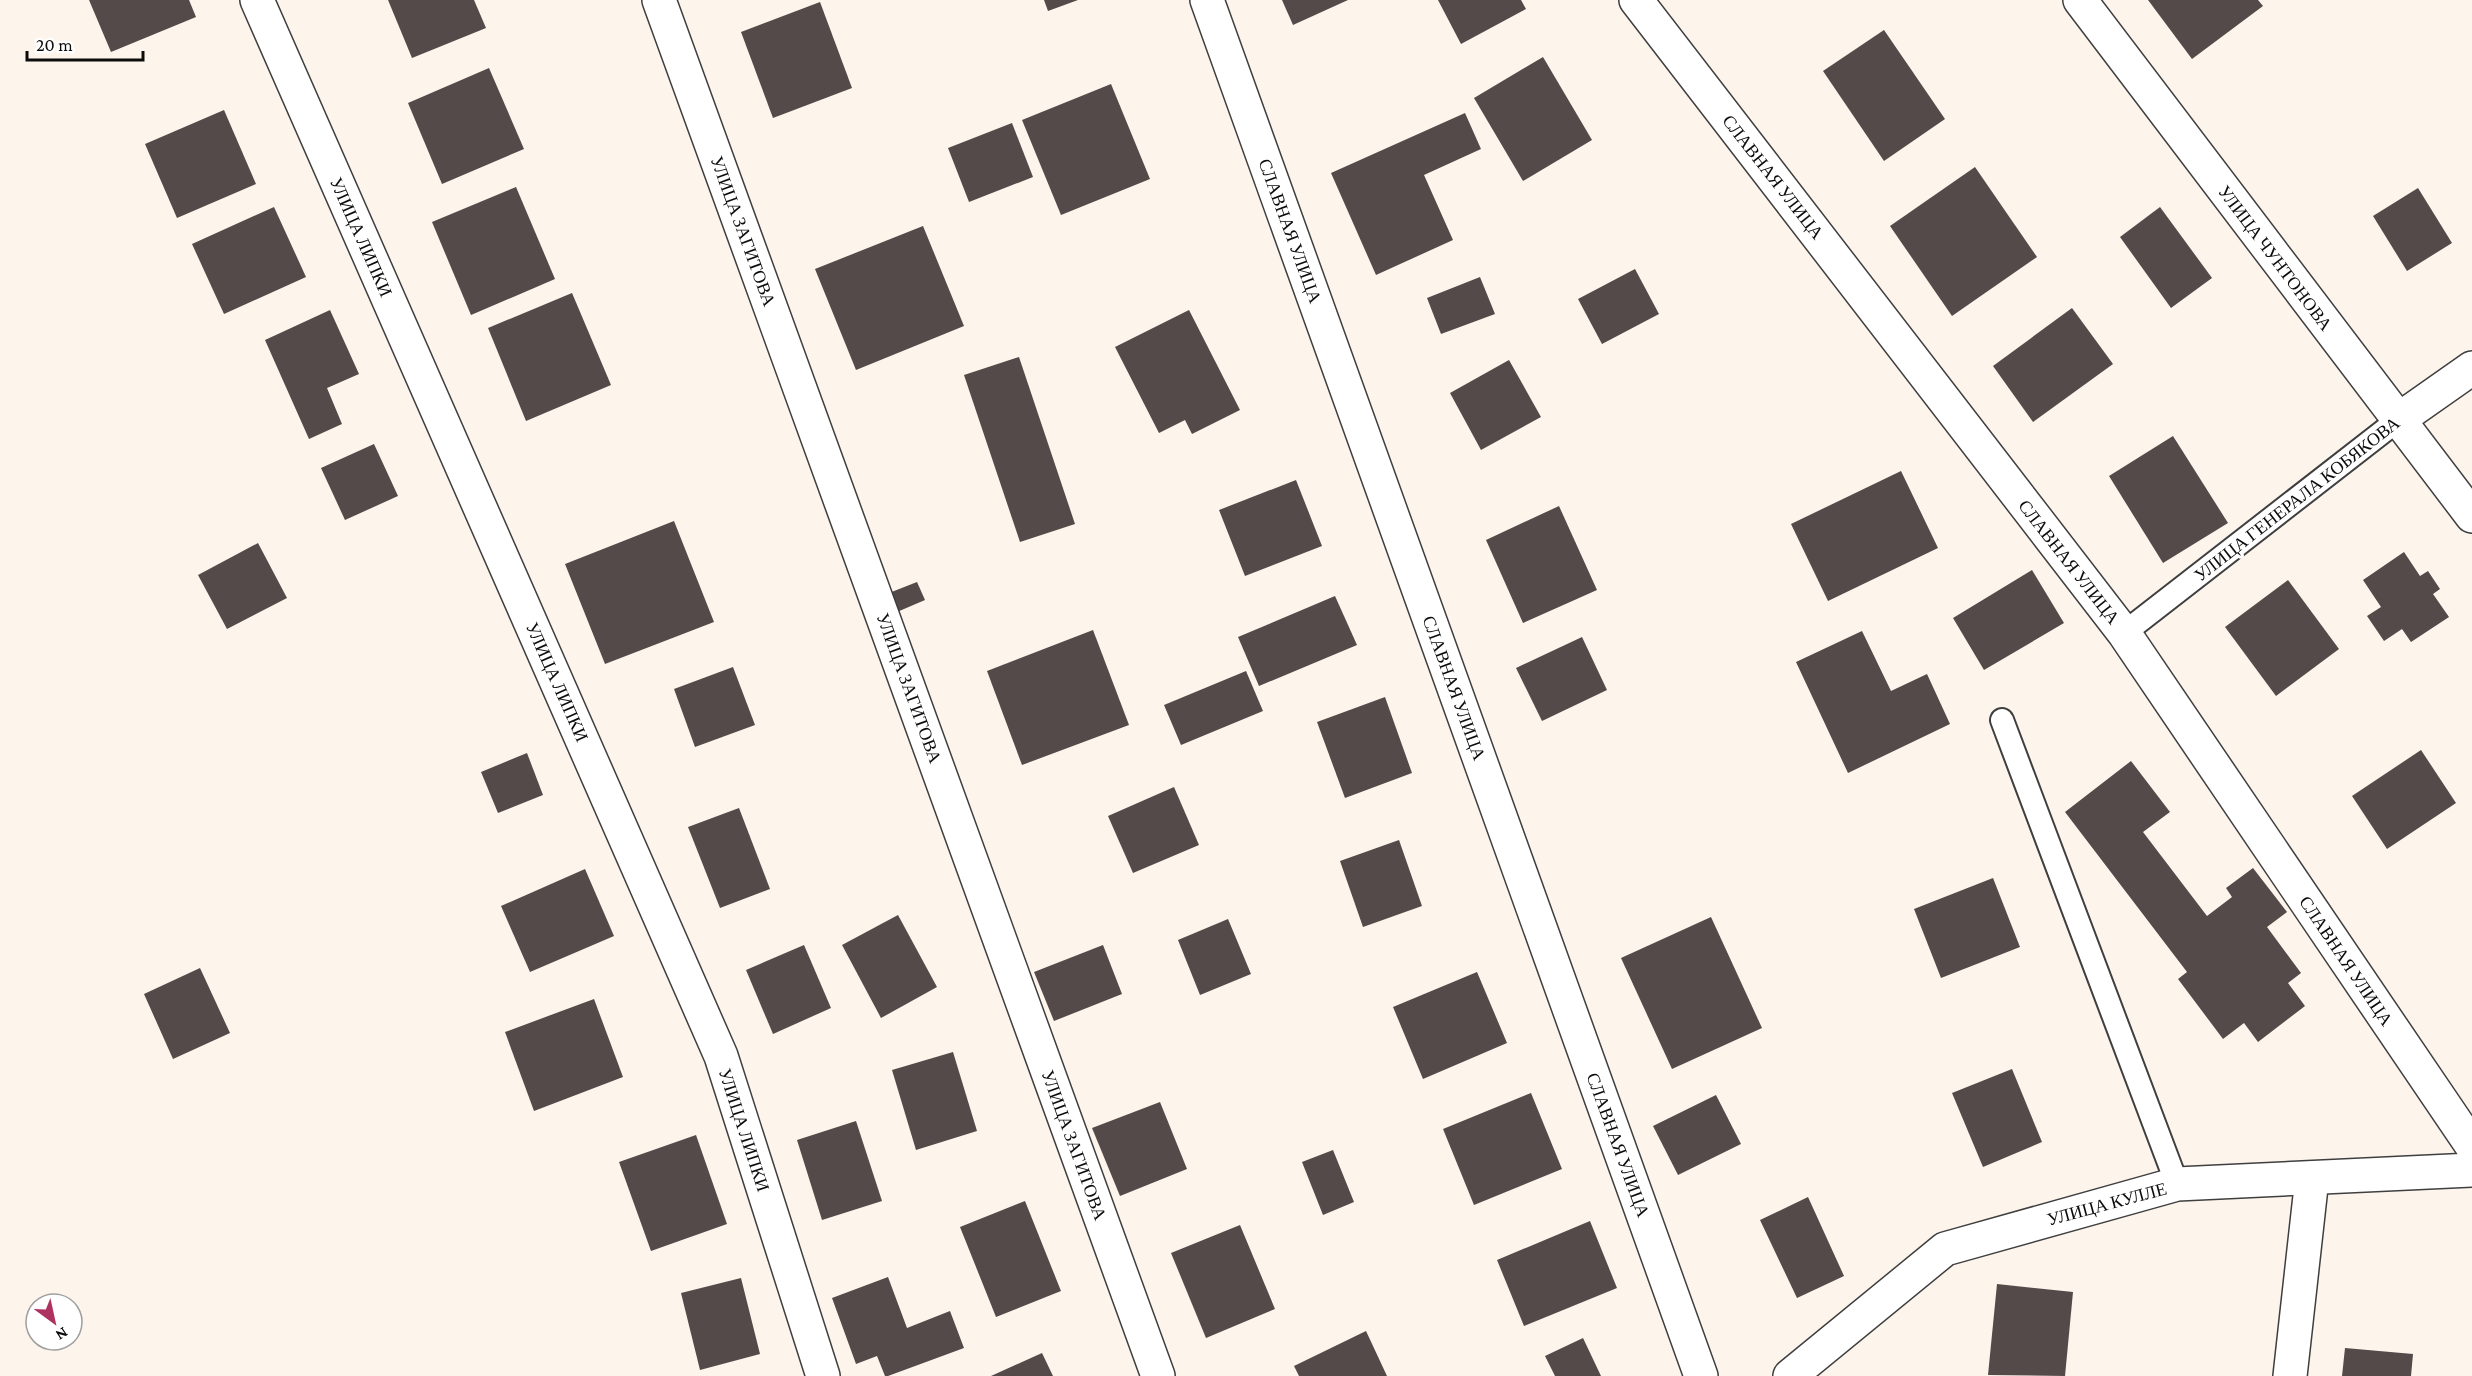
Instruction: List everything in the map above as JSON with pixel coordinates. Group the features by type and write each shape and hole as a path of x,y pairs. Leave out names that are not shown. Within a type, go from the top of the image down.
{"street":[{"name":"УЛИЦА ЛИПКИ","path":"257,0 721,1056 823,1376"},
{"name":"УЛИЦА ЗАГИТОВА","path":"659,0 1158,1376"},
{"name":"СЛАВНАЯ УЛИЦА","path":"1207,0 1701,1376"},
{"name":"СЛАВНАЯ УЛИЦА","path":"1636,0 2124,633 2472,1146"},
{"name":"УЛИЦА ЧУНТОНОВА","path":"2080,0 2472,516"},
{"name":"УЛИЦА ГЕНЕРАЛА КОБЯКОВА","path":"2397,420 2472,368"},
{"name":"УЛИЦА КУЛЛЕ","path":"1790,1376 1945,1249 2177,1184 2472,1170"},
{"path":"2290,1376 2312,1178"}],"lane":[{"name":"УЛИЦА ГЕНЕРАЛА КОБЯКОВА","path":"2124,633 2397,420"},
{"path":"2002,720 2177,1184"}],"building":[{"path":"89,0 189,0 196,17 111,52"},
{"path":"388,0 474,0 486,28 412,58"},
{"path":"1044,0 1078,0 1048,11"},
{"path":"1282,0 1348,0 1293,25"},
{"path":"1438,0 1521,0 1526,9 1461,44"},
{"path":"2148,0 2258,0 2263,6 2192,59"},
{"path":"820,2 852,88 773,118 741,32"},
{"path":"1884,30 1945,119 1884,161 1823,71"},
{"path":"1543,57 1592,140 1523,181 1474,98"},
{"path":"489,68 524,149 442,184 408,103"},
{"path":"1111,84 1150,179 1061,215 1022,120"},
{"path":"224,110 256,184 177,218 145,144"},
{"path":"1465,113 1481,149 1424,175 1453,240 1376,275 1331,173"},
{"path":"1012,123 1033,177 969,202 948,148"},
{"path":"1975,167 2037,257 1952,316 1890,226"},
{"path":"516,187 555,279 471,315 432,222"},
{"path":"2418,188 2452,243 2407,271 2373,216"},
{"path":"274,207 306,277 224,314 192,244"},
{"path":"2160,207 2212,278 2171,308 2120,237"},
{"path":"923,226 964,326 856,370 815,269"},
{"path":"1635,269 1659,314 1602,344 1578,299"},
{"path":"1480,277 1495,314 1441,334 1427,298"},
{"path":"572,293 611,385 526,421 488,328"},
{"path":"2072,308 2113,364 2033,422 1993,366"},
{"path":"330,310 359,374 327,388 342,424 309,439 265,340"},
{"path":"1189,310 1240,410 1192,434 1185,420 1159,433 1115,347"},
{"path":"1019,357 1075,524 1020,542 964,375"},
{"path":"1509,360 1541,417 1481,450 1450,393"},
{"path":"2173,436 2228,523 2163,563 2109,476"},
{"path":"374,444 398,496 345,520 321,468"},
{"path":"1901,471 1938,548 1828,601 1791,524"},
{"path":"1296,480 1322,546 1245,576 1219,510"},
{"path":"1559,506 1597,590 1523,623 1486,540"},
{"path":"674,521 714,622 605,664 565,564"},
{"path":"258,543 287,598 227,629 198,575"},
{"path":"2404,552 2420,576 2428,571 2440,589 2433,594 2449,617 2411,642 2402,629 2384,641 2367,616 2381,607 2363,580"},
{"path":"2032,570 2064,623 1984,670 1953,618"},
{"path":"2288,580 2339,649 2276,696 2225,627"},
{"path":"917,582 925,600 897,612 889,593"},
{"path":"1335,596 1357,645 1259,686 1238,637"},
{"path":"1093,630 1129,725 1022,765 987,671"},
{"path":"1862,631 1891,691 1927,674 1950,724 1848,773 1796,662"},
{"path":"1582,637 1607,690 1542,721 1516,668"},
{"path":"733,667 755,725 695,747 674,689"},
{"path":"1246,671 1263,711 1181,745 1164,705"},
{"path":"1385,697 1412,773 1345,798 1317,722"},
{"path":"2421,750 2456,803 2387,849 2352,796"},
{"path":"527,753 543,795 498,813 481,772"},
{"path":"2131,761 2170,812 2143,832 2207,916 2232,897 2226,888 2253,868 2287,912 2267,927 2301,973 2288,983 2305,1006 2258,1042 2244,1023 2223,1039 2178,979 2187,972 2065,812"},
{"path":"1174,787 1199,845 1133,873 1108,816"},
{"path":"739,808 770,889 720,908 688,827"},
{"path":"1399,840 1422,906 1363,927 1340,861"},
{"path":"585,869 614,936 530,972 501,906"},
{"path":"1993,878 2020,947 1941,978 1914,909"},
{"path":"898,915 937,987 881,1018 842,945"},
{"path":"1711,917 1762,1028 1672,1069 1621,958"},
{"path":"1228,919 1251,974 1200,995 1178,940"},
{"path":"804,945 831,1008 773,1034 746,970"},
{"path":"1103,945 1122,994 1054,1021 1034,972"},
{"path":"200,968 230,1033 173,1059 144,994"},
{"path":"1477,972 1507,1043 1423,1079 1393,1007"},
{"path":"594,999 623,1077 534,1111 505,1032"},
{"path":"953,1052 977,1131 916,1150 892,1070"},
{"path":"2012,1069 2042,1142 1983,1167 1952,1093"},
{"path":"1531,1093 1562,1169 1474,1205 1443,1129"},
{"path":"1716,1095 1741,1144 1678,1175 1653,1126"},
{"path":"1160,1102 1187,1169 1120,1196 1092,1128"},
{"path":"856,1121 882,1201 822,1220 797,1140"},
{"path":"696,1135 727,1224 651,1251 619,1162"},
{"path":"1333,1150 1354,1202 1323,1215 1302,1162"},
{"path":"1808,1197 1844,1276 1797,1298 1760,1220"},
{"path":"1025,1201 1061,1291 996,1317 960,1227"},
{"path":"1590,1221 1617,1288 1524,1326 1497,1260"},
{"path":"1240,1225 1275,1309 1206,1338 1171,1253"},
{"path":"888,1277 907,1328 950,1311 964,1348 888,1376 885,1376 877,1356 856,1364 832,1298"},
{"path":"741,1278 760,1354 700,1370 681,1293"},
{"path":"1997,1284 2073,1292 2065,1376 1988,1375"},
{"path":"1366,1331 1387,1376 1299,1376 1294,1366"},
{"path":"1583,1338 1601,1376 1555,1376 1545,1356"},
{"path":"2345,1348 2413,1354 2411,1376 2342,1376"},
{"path":"1042,1353 1053,1376 991,1376"}]}
